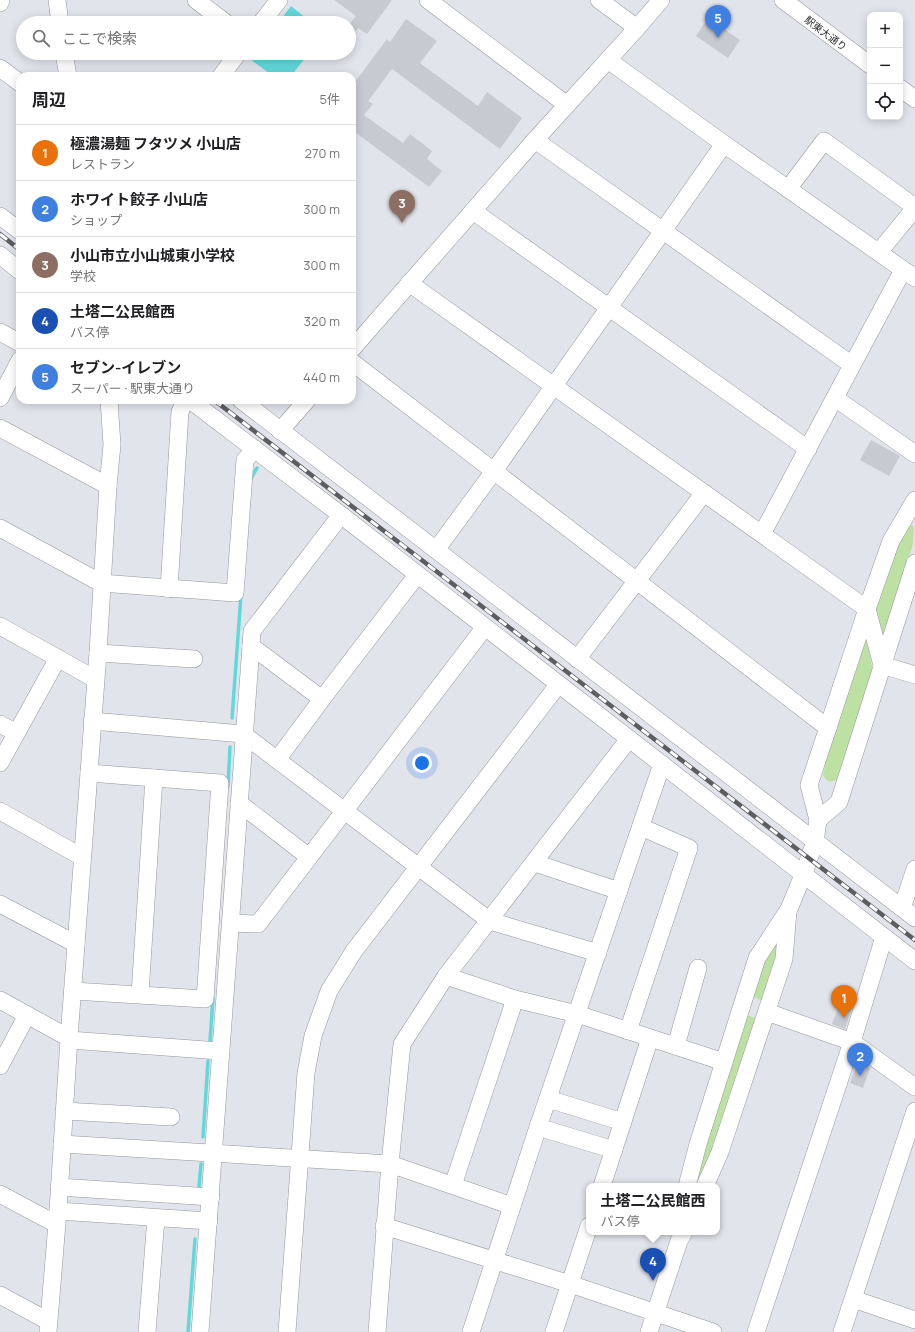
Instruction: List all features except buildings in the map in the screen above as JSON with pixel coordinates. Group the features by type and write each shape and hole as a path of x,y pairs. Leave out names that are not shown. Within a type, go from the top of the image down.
{"street":[{"path":"57,0 59,16"},
{"path":"196,0 217,16"},
{"path":"266,16 278,0"},
{"path":"428,0 567,105"},
{"path":"599,0 637,28"},
{"path":"356,343 535,140 661,0"},
{"name":"駅東大通り","path":"782,0 867,63"},
{"path":"65,60 67,72"},
{"path":"224,72 233,60"},
{"path":"608,60 724,144 909,274 852,365 762,534"},
{"path":"0,68 16,80"},
{"path":"903,90 915,99"},
{"path":"535,140 852,365"},
{"path":"788,189 824,141 915,207 879,252"},
{"path":"436,550 494,471 662,230 724,144"},
{"path":"474,211 808,450"},
{"path":"0,216 16,228"},
{"path":"0,255 16,268"},
{"path":"409,283 867,609 882,665"},
{"path":"0,332 16,341"},
{"path":"356,365 828,728"},
{"path":"0,398 16,368"},
{"path":"835,398 915,454"},
{"path":"0,1296 48,1326 112,445 109,404"},
{"path":"168,589 180,412 183,404"},
{"path":"195,404 341,515 915,961"},
{"path":"246,404 908,913 915,869"},
{"path":"280,430 303,404"},
{"path":"0,428 108,486"},
{"path":"0,528 102,583 235,593 245,460 255,449"},
{"path":"577,659 704,493"},
{"path":"687,1183 757,958 789,909 815,842 818,820 809,785 891,541 915,500"},
{"path":"200,1332 210,1221 220,1051 231,923 243,734 252,631 341,515"},
{"path":"818,820 839,802 915,563"},
{"path":"277,760 417,575"},
{"path":"0,626 95,679"},
{"path":"231,923 258,924 485,628"},
{"path":"251,646 322,699"},
{"path":"98,653 194,659"},
{"path":"0,763 58,658"},
{"path":"882,665 915,675"},
{"path":"287,1332 306,1073 313,1036 329,992 354,951 558,685"},
{"path":"92,722 243,734 490,921 598,953"},
{"path":"0,724 16,733"},
{"path":"377,1332 384,1226 402,1044 446,976 535,863 629,739"},
{"path":"471,1332 538,1127 662,764"},
{"path":"73,991 205,999 220,783 89,773"},
{"path":"140,994 154,778"},
{"path":"239,803 309,857"},
{"path":"0,811 82,857"},
{"path":"628,1031 689,848 640,827"},
{"path":"535,863 619,891"},
{"path":"0,904 76,944"},
{"path":"706,1183 720,1152 784,959 789,909"},
{"path":"756,1332 852,1042 884,937"},
{"path":"676,1046 698,968"},
{"path":"446,976 515,999 577,1014 724,1062"},
{"path":"453,1185 515,999"},
{"path":"0,1000 69,1039 220,1051"},
{"path":"767,1012 852,1042 915,1087"},
{"path":"0,1066 27,1015"},
{"path":"603,1183 650,1038"},
{"path":"548,1099 623,1122"},
{"path":"64,1111 171,1117"},
{"path":"842,1332 915,1111"},
{"path":"538,1127 614,1150"},
{"path":"62,1144 390,1164 512,1206"},
{"path":"59,1187 211,1197"},
{"path":"0,1194 57,1218 156,1218 210,1221"},
{"path":"147,1332 156,1218"},
{"path":"384,1226 570,1284 714,1332"},
{"path":"554,1332 586,1235"},
{"path":"650,1332 680,1235"},
{"path":"853,1299 915,1320"}],"green space":[{"path":"912,525 914,528 913,544 881,648 874,611 899,539"},
{"path":"864,639 867,639 868,642 873,673 840,778 828,781 823,775 831,740"},
{"path":"772,943 777,944 780,948 766,1002 748,995"},
{"path":"747,1015 755,1018 757,1021 703,1183 692,1183"}],"water":[{"path":"291,6 303,16 283,16"},
{"path":"251,60 304,60 294,72 268,72"}],"waterway":[{"path":"250,480 257,468"},
{"path":"232,718 241,595"},
{"path":"228,786 230,747"},
{"path":"210,1041 213,997"},
{"path":"203,1137 208,1061"},
{"path":"199,1187 201,1164"},
{"path":"188,1332 195,1239"}],"railway":[{"path":"0,234 16,247"},
{"path":"219,404 915,940"}],"place":[{"name":"セブン-イレブン","path":"718,38"},
{"name":"小山市立小山城東小学校","path":"402,223"},
{"name":"極濃湯麺 フタツメ 小山店","path":"844,1018"},
{"name":"ホワイト餃子 小山店","path":"860,1076"},
{"name":"土塔二公民館西","path":"653,1281"}]}
